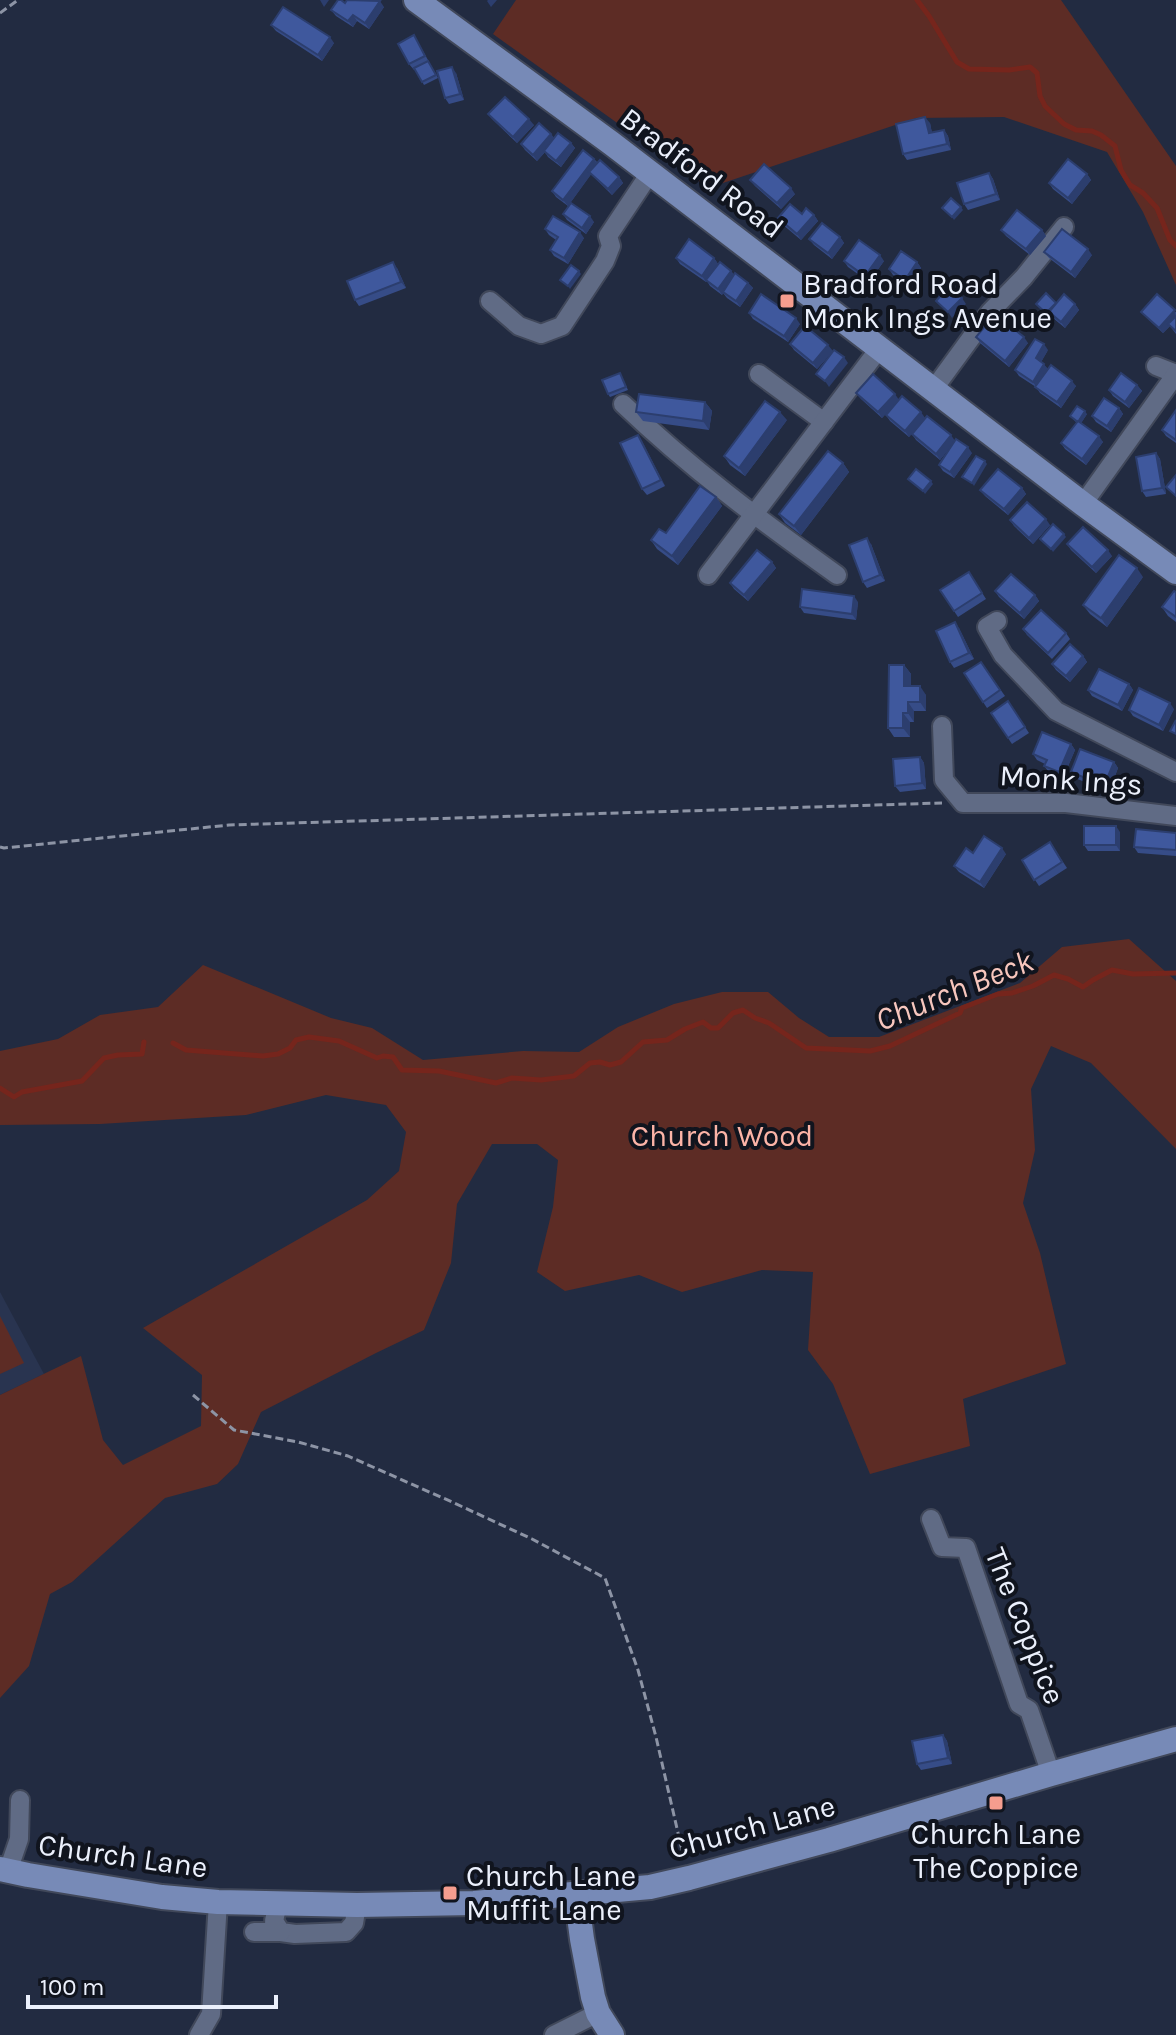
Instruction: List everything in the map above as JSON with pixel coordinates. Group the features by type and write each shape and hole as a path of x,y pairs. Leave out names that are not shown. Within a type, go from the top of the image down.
{"main road":[{"name":"Bradford Road","path":"416,0 650,173 1176,572"},
{"name":"Church Lane","path":"4,1870 162,1897 218,1902 357,1905 474,1903 650,1887 829,1840 1176,1739"},
{"path":"576,1894 584,1953 598,2013 612,2035"}],"street":[{"path":"490,301 519,326 541,334 562,326 605,261 611,246 608,236 650,173"},
{"path":"933,390 990,312 1033,267 1064,227"},
{"path":"708,575 879,349"},
{"path":"1083,504 1176,374 1156,366"},
{"path":"759,374 824,422"},
{"path":"623,404 668,447 753,515 837,575"},
{"name":"Monk Ings","path":"986,628 1003,655 1056,711 1176,772"},
{"path":"942,726 944,780 963,803"},
{"name":"Monk Ings","path":"963,803 1066,803 1176,816"},
{"name":"The Coppice","path":"931,1519 942,1547 966,1548 1019,1704 1029,1710 1051,1774"},
{"path":"4,1870 19,1839 20,1800"},
{"path":"199,2035 211,2014 218,1902"},
{"path":"278,1903 274,1921 281,1932"},
{"path":"254,1932 346,1932 354,1923 357,1905"},
{"path":"554,2035 598,2013"}],"path":[{"path":"0,13 18,0"},
{"path":"0,847 229,825 963,803"},
{"path":"193,1395 234,1430 298,1442 348,1456 532,1539 605,1578 638,1670 689,1878"}],"shaded area":[{"path":"0,1292 44,1374 0,1395"}],"green space":[{"path":"516,0 1061,0 1176,166 1176,285 1143,212 1107,152 1004,117 916,118 708,188 493,34"},
{"name":"Church Wood","path":"1129,939 1176,981 1176,1149 1091,1063 1051,1046 1031,1089 1035,1150 1023,1203 1040,1253 1066,1364 963,1399 970,1446 870,1474 833,1384 808,1350 813,1272 762,1270 682,1292 639,1275 565,1291 537,1272 553,1207 558,1160 537,1144 492,1144 457,1204 451,1263 424,1330 261,1412 238,1464 217,1484 165,1498 72,1582 50,1594 29,1666 0,1698 0,1395 81,1356 103,1440 123,1465 201,1426 202,1375 143,1328 367,1200 399,1171 406,1132 386,1105 326,1095 246,1115 100,1124 0,1125 0,1051 58,1039 100,1015 158,1007 203,965 331,1018 372,1028 423,1060 523,1051 579,1052 618,1027 674,1004 722,992 768,992 799,1018 829,1037 879,1037 1020,983 1062,947"},
{"path":"0,1316 24,1363 0,1374"}],"building":[{"path":"338,0 345,3 347,0 380,1 365,23 353,15 348,21 331,10"},
{"path":"283,7 330,37 318,55 271,25"},
{"path":"414,35 425,56 409,64 398,44"},
{"path":"428,61 436,75 422,82 414,68"},
{"path":"452,67 460,94 445,98 437,71"},
{"path":"505,97 529,119 513,137 488,114"},
{"path":"925,117 929,133 944,130 947,144 903,154 896,124"},
{"path":"539,123 551,134 533,155 521,144"},
{"path":"558,133 571,143 556,161 544,151"},
{"path":"583,150 594,159 563,200 552,191"},
{"path":"1068,159 1087,174 1068,198 1049,183"},
{"path":"600,160 619,177 608,189 589,172"},
{"path":"764,164 791,188 777,203 750,180"},
{"path":"989,173 996,194 964,204 957,183"},
{"path":"951,198 961,207 952,217 942,208"},
{"path":"571,203 590,216 582,228 563,214"},
{"path":"790,204 802,214 806,208 814,215 797,234 778,218"},
{"path":"1017,210 1042,230 1026,249 1001,230"},
{"path":"553,216 580,232 564,258 550,250 558,237 545,229"},
{"path":"822,223 840,237 828,253 809,239"},
{"path":"1062,229 1088,249 1071,272 1044,252"},
{"path":"689,239 714,258 702,276 676,258"},
{"path":"859,240 880,255 865,276 844,261"},
{"path":"901,251 917,262 905,280 889,269"},
{"path":"393,262 401,282 355,300 347,281"},
{"path":"720,262 731,271 718,289 706,280"},
{"path":"571,265 579,271 568,286 560,280"},
{"path":"735,273 748,283 736,301 723,292"},
{"path":"949,286 962,298 948,312 936,301"},
{"path":"1046,293 1056,303 1046,313 1036,304"},
{"path":"761,294 796,318 784,336 749,313"},
{"path":"1064,294 1075,304 1061,322 1049,312"},
{"path":"1157,294 1175,310 1159,328 1141,312"},
{"path":"995,314 1024,337 1005,361 976,337"},
{"path":"1176,316 1176,331 1168,324"},
{"path":"805,326 828,345 813,363 790,344"},
{"path":"1035,339 1044,344 1036,358 1044,364 1033,382 1015,370"},
{"path":"834,350 844,357 825,381 816,374"},
{"path":"1051,365 1072,381 1057,402 1035,387"},
{"path":"620,373 626,387 608,394 602,380"},
{"path":"1121,373 1137,385 1125,402 1109,390"},
{"path":"873,374 895,394 878,412 856,393"},
{"path":"639,394 705,402 703,421 636,412"},
{"path":"902,396 921,412 905,431 886,415"},
{"path":"1104,398 1119,408 1107,426 1092,416"},
{"path":"765,401 780,412 739,468 724,456"},
{"path":"1077,406 1085,411 1078,422 1070,416"},
{"path":"1176,410 1176,440 1162,430"},
{"path":"927,416 951,435 936,454 912,434"},
{"path":"1078,421 1099,436 1082,459 1061,443"},
{"path":"638,435 661,480 642,489 620,443"},
{"path":"956,439 968,447 950,472 939,465"},
{"path":"828,451 843,463 794,526 779,514"},
{"path":"1156,453 1162,488 1142,491 1136,457"},
{"path":"976,456 985,461 972,483 962,477"},
{"path":"916,469 931,481 923,491 908,479"},
{"path":"998,469 1022,488 1004,509 980,490"},
{"path":"1176,475 1176,496 1166,487"},
{"path":"700,486 716,497 672,556 651,540 659,529 666,533"},
{"path":"1027,502 1046,519 1029,538 1010,520"},
{"path":"1053,524 1064,534 1051,549 1040,539"},
{"path":"1083,527 1108,550 1092,567 1067,544"},
{"path":"867,538 880,575 863,582 849,545"},
{"path":"757,550 772,562 744,595 730,583"},
{"path":"1119,555 1137,568 1101,618 1083,605"},
{"path":"969,572 982,593 954,611 940,590"},
{"path":"1011,574 1035,595 1020,613 995,591"},
{"path":"802,589 854,596 852,614 800,607"},
{"path":"1176,592 1176,617 1162,607"},
{"path":"1041,610 1066,633 1048,653 1023,629"},
{"path":"955,622 969,653 950,662 936,631"},
{"path":"1070,644 1083,656 1066,676 1052,664"},
{"path":"981,662 1000,690 983,702 964,673"},
{"path":"889,665 904,665 904,686 920,686 920,702 908,702 908,713 903,713 903,728 888,728"},
{"path":"1099,669 1129,684 1118,705 1088,690"},
{"path":"1139,688 1170,703 1159,725 1129,710"},
{"path":"1008,701 1025,727 1008,738 991,713"},
{"path":"1176,720 1176,734 1170,731"},
{"path":"1042,732 1071,744 1059,772 1044,766 1047,760 1033,754"},
{"path":"1080,749 1114,762 1104,786 1071,772"},
{"path":"920,757 922,783 895,786 893,759"},
{"path":"1084,826 1116,826 1116,845 1084,845"},
{"path":"1136,829 1176,833 1176,850 1134,847"},
{"path":"984,836 1002,848 980,882 954,866 966,848 973,853"},
{"path":"1050,842 1062,862 1034,880 1022,860"},
{"path":"943,1735 948,1758 917,1764 912,1741"}],"waterway":[{"path":"917,0 957,62 969,69 1030,67 1037,73 1040,96 1045,106 1064,124 1076,130 1092,131 1115,146 1121,170 1130,185 1157,208 1170,240 1176,246"},
{"name":"Church Beck","path":"173,1043 186,1050 263,1056 278,1054 290,1048 296,1040 309,1037 339,1041 377,1058 393,1057 402,1070 439,1071 496,1083 512,1078 541,1080 574,1076 590,1063 610,1065 621,1062 643,1042 667,1040 703,1022 711,1028 718,1028 733,1013 743,1010 806,1048 870,1051 890,1046 960,1013 962,1008 998,994 1033,986 1054,975 1083,987 1112,970 1133,974 1176,973"},
{"name":"Church Beck","path":"0,1088 14,1097 22,1092 82,1081 104,1058 142,1054 144,1042"}],"place":[{"name":"Bradford Road Monk Ings Avenue","path":"787,301"},
{"name":"Church Lane The Coppice","path":"996,1803"},
{"name":"Church Lane Muffit Lane","path":"450,1893"}]}
